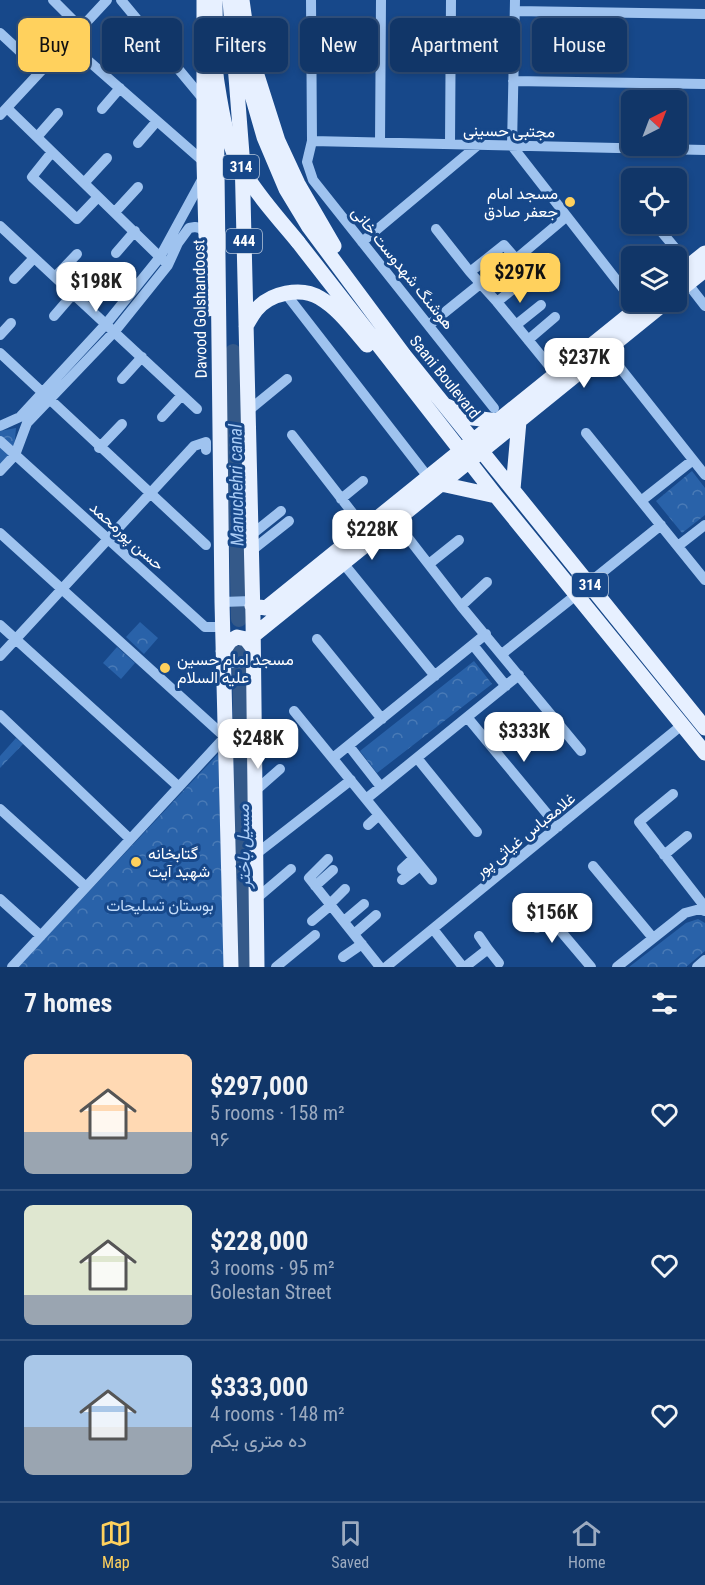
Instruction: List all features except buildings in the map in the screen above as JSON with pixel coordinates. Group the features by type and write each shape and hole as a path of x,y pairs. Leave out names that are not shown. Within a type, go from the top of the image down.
{"main road":[{"path":"204,0 204,169 211,238 215,466 221,559 231,967"},
{"name":"Davood Golshandoost","path":"211,238 216,76 215,0"},
{"path":"234,3 278,141 298,184 374,314"},
{"name":"Saani Boulevard","path":"234,3 246,81 264,137 286,189 309,227 445,406 496,496 705,753"},
{"name":"444","path":"234,3 242,154 250,535 259,611 253,649 258,967"},
{"name":"Saani Boulevard","path":"216,76 230,143 241,168 428,407 513,489 703,720"},
{"path":"687,272 705,253"},
{"path":"687,281 705,270"},
{"path":"246,327 256,309 276,295 297,292 319,297 336,310 392,373 428,407"},
{"path":"472,451 496,414 556,374 627,312"},
{"path":"259,611 343,563 434,481 472,451 519,421 654,312"},
{"path":"445,406 473,418 496,414"},
{"path":"513,489 519,421"},
{"path":"222,616 229,624 236,627 244,626 259,611 364,529 434,481 496,496"},
{"path":"224,657 230,641 237,637 246,639 253,649"},
{"path":"682,725 703,720"}],"street":[{"path":"53,0 71,18"},
{"path":"90,18 107,0"},
{"path":"121,0 204,100"},
{"name":"هوشنگ شهدوست خانی","path":"311,0 312,141 307,162 313,180 429,325 496,414"},
{"path":"381,0 381,143"},
{"path":"450,144 451,0"},
{"path":"621,284 512,146 515,5 705,14"},
{"path":"0,33 18,50"},
{"path":"90,62 157,121 204,169 164,261"},
{"path":"40,72 3,112 37,137 164,261"},
{"path":"513,81 705,84"},
{"path":"102,109 120,88"},
{"path":"37,137 58,113"},
{"path":"138,143 157,121"},
{"name":"مجتبی حسینی","path":"312,141 705,150"},
{"path":"362,242 478,145"},
{"path":"52,152 32,177 77,219 98,197"},
{"path":"84,183 107,158"},
{"path":"115,212 138,187"},
{"path":"516,259 566,217"},
{"path":"0,226 197,409"},
{"path":"0,471 15,454 24,420 110,327 189,228 200,228 211,238"},
{"path":"436,229 556,374"},
{"path":"116,253 135,231"},
{"path":"664,234 690,266"},
{"path":"470,272 504,245 530,275 497,302"},
{"path":"55,277 77,254"},
{"path":"14,279 34,258"},
{"path":"429,325 480,284"},
{"path":"687,291 705,306"},
{"path":"54,316 73,294"},
{"path":"286,294 434,481"},
{"path":"516,325 541,305"},
{"path":"528,340 555,317"},
{"path":"0,335 11,323"},
{"path":"606,350 705,475"},
{"path":"0,353 99,448 206,545"},
{"path":"122,379 142,357"},
{"path":"248,411 287,379"},
{"path":"162,417 182,395"},
{"path":"0,426 24,420"},
{"path":"99,448 122,424"},
{"path":"586,433 705,580"},
{"path":"292,435 364,529"},
{"name":"حسن پورمحمد","path":"0,441 205,627 222,616 259,611"},
{"path":"0,656 194,446 206,442 206,450"},
{"path":"641,501 693,460"},
{"path":"341,499 363,481"},
{"path":"250,535 281,511"},
{"path":"251,551 289,521"},
{"path":"589,583 660,525"},
{"path":"678,546 705,525"},
{"path":"0,533 225,737 12,967"},
{"path":"410,539 461,606 581,752"},
{"path":"429,564 459,540"},
{"path":"343,563 435,676"},
{"path":"461,606 487,582"},
{"path":"502,654 576,595"},
{"path":"0,625 179,786"},
{"path":"333,758 486,634"},
{"path":"317,639 382,719"},
{"path":"472,645 506,686"},
{"path":"224,657 253,649"},
{"path":"366,799 519,675"},
{"path":"294,711 432,880"},
{"path":"0,715 130,839"},
{"path":"467,717 558,826"},
{"name":"غلامعباس غیاثی پور","path":"386,967 682,725"},
{"path":"349,746 381,787"},
{"path":"417,758 477,832"},
{"path":"255,791 280,769"},
{"path":"256,854 351,780"},
{"path":"673,794 639,822 705,909"},
{"path":"0,809 85,886"},
{"path":"368,825 379,815"},
{"path":"664,855 687,836"},
{"path":"312,882 328,859"},
{"path":"402,874 417,862"},
{"path":"593,866 653,938"},
{"path":"257,898 291,869"},
{"path":"312,882 333,870"},
{"path":"312,882 381,967"},
{"path":"312,921 345,889"},
{"path":"0,899 40,936"},
{"path":"536,902 591,967"},
{"path":"344,921 364,904"},
{"path":"617,967 686,913 705,909"},
{"path":"354,934 376,915"},
{"path":"537,928 549,917"},
{"path":"433,929 460,966 488,949"},
{"path":"276,967 315,935"},
{"path":"479,936 500,963"},
{"path":"343,957 362,944"},
{"path":"697,967 705,960"}],"green space":[{"path":"501,259 507,260 515,268 515,280 507,288 501,289 495,288 487,280 486,274 487,268 495,260"},
{"path":"16,428 14,450 0,466 0,431"},
{"path":"692,471 705,488 705,515 682,533 656,501"},
{"path":"140,622 158,638 144,654 126,637"},
{"path":"117,647 135,663 121,679 103,663"},
{"path":"474,661 492,684 377,773 360,751"},
{"path":"16,738 23,744 0,768 0,756"},
{"name":"بوستان تسلیحات","path":"218,754 224,965 222,967 18,967"},
{"path":"698,919 705,923 705,951 686,967 629,967 686,923"}],"waterway":[{"name":"Manuchehri canal","path":"233,352 239,619"},
{"name":"مسیل باختر","path":"240,653 245,967"}],"place":[{"name":"مسجد امام جعفر صادق","path":"570,202"},
{"name":"مسجد امام حسین علیه السلام","path":"165,668"},
{"name":"گتابخانه شهید آیت","path":"136,862"}]}
